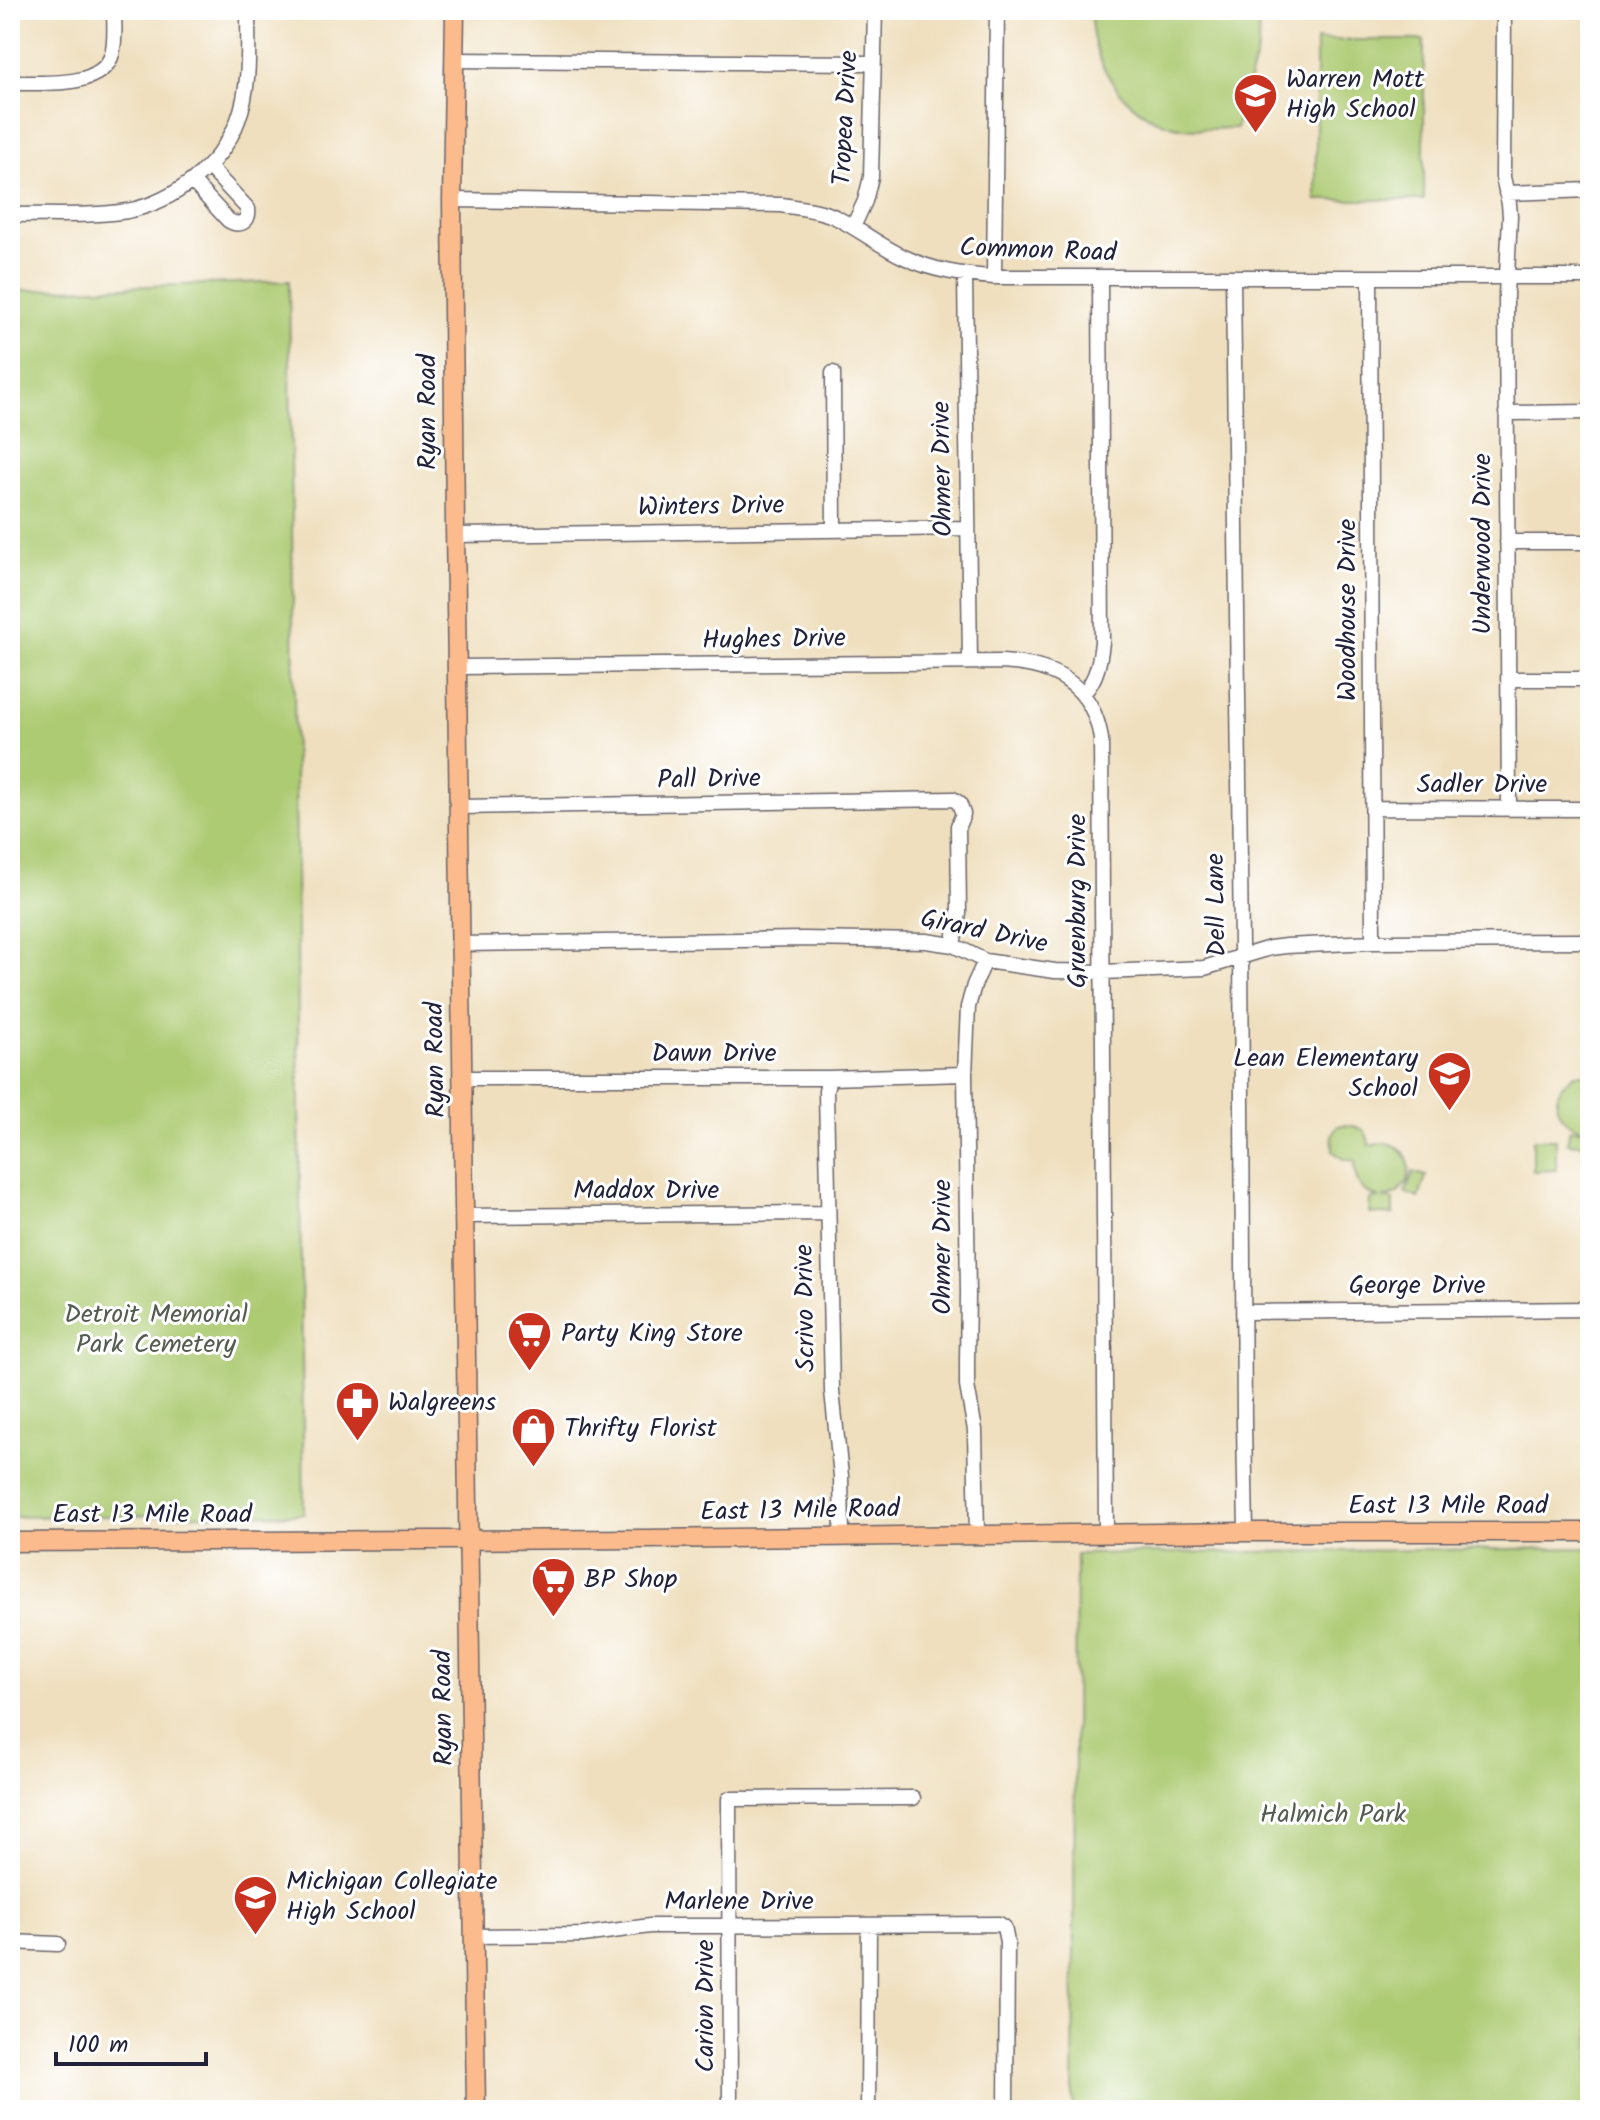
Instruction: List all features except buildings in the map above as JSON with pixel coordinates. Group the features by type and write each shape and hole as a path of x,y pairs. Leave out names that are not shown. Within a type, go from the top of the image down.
{"main road":[{"name":"Ryan Road","path":"455,10 452,200 455,535 476,2110"},
{"name":"East 13 Mile Road","path":"10,1542 1590,1532"}],"street":[{"path":"10,83 66,82 91,77 102,71 112,56 114,10"},
{"path":"10,215 126,211 147,206 171,196 209,167 237,123 241,109 246,86 248,10"},
{"name":"Tropea Drive","path":"853,227 865,201 871,177 875,10"},
{"path":"994,277 997,10"},
{"name":"Underwood Drive","path":"1504,10 1503,177 1510,216 1506,413 1509,809"},
{"path":"454,60 873,63"},
{"path":"192,181 233,224 244,222 248,218 248,209 209,167"},
{"path":"1506,193 1590,190"},
{"name":"Common Road","path":"452,200 781,205 832,216 882,246 926,266 965,275 994,277 1590,277"},
{"name":"Ohmer Drive","path":"965,275 970,662"},
{"path":"1083,693 1097,671 1102,642 1100,278"},
{"name":"Dell Lane","path":"1233,278 1246,1532"},
{"name":"Woodhouse Drive","path":"1370,278 1373,942"},
{"path":"833,373 834,529"},
{"path":"1506,413 1590,412"},
{"name":"Winters Drive","path":"455,535 968,528"},
{"path":"1507,542 1586,542"},
{"name":"Hughes Drive","path":"457,667 1026,663 1048,669 1083,693"},
{"path":"1508,679 1589,679"},
{"name":"Gruenburg Drive","path":"1083,693 1093,707 1101,739 1106,1533"},
{"name":"Pall Drive","path":"459,807 953,799 959,803 963,814 958,826 959,913 953,945"},
{"name":"Sadler Drive","path":"1373,808 1590,809"},
{"name":"Girard Drive","path":"460,944 817,939 926,941 953,945 985,961 1030,969 1103,972 1204,968 1286,946 1373,942 1590,941"},
{"name":"Ohmer Drive","path":"977,1536 975,1430 967,1373 965,1074 968,1007 985,961"},
{"name":"Dawn Drive","path":"463,1078 829,1078 965,1074"},
{"name":"Scrivo Drive","path":"829,1078 826,1091 832,1391 841,1476 842,1536"},
{"name":"Maddox Drive","path":"464,1216 828,1213"},
{"name":"George Drive","path":"1244,1312 1590,1309"},
{"name":"Carion Drive","path":"730,2110 729,1799 913,1798"},
{"name":"Marlene Drive","path":"473,1936 583,1935 650,1926 999,1924 1004,1927 1007,1942 1006,2110"},
{"path":"868,2110 869,1925"},
{"path":"10,1942 58,1944"}],"green space":[{"path":"1091,10 1259,10 1258,48 1236,128 1182,128 1139,110 1113,83 1103,66 1096,48"},
{"path":"1316,40 1424,40 1424,200 1316,200"},
{"name":"Detroit Memorial Park Cemetery","path":"289,281 304,1514 10,1517 10,291"},
{"path":"1575,1074 1590,1074 1590,1127 1581,1129 1590,1132 1590,1145 1567,1143 1570,1129 1579,1128 1569,1123 1558,1111 1561,1088"},
{"path":"1338,1126 1362,1129 1369,1145 1387,1144 1400,1149 1408,1162 1408,1180 1413,1172 1426,1176 1419,1198 1405,1193 1407,1182 1397,1194 1382,1198 1393,1200 1393,1215 1369,1213 1370,1199 1380,1198 1359,1185 1355,1161 1343,1159 1333,1151 1332,1135"},
{"path":"1533,1139 1556,1139 1556,1170 1533,1171"},
{"name":"Halmich Park","path":"1590,1548 1590,2110 1073,2110 1076,1554"}],"place":[{"name":"Warren Mott High School","path":"1255,134"},
{"name":"Lean Elementary School","path":"1449,1113"},
{"name":"Party King Store","path":"530,1373"},
{"name":"Walgreens","path":"357,1442"},
{"name":"Thrifty Florist","path":"533,1468"},
{"name":"BP Shop","path":"553,1619"},
{"name":"Michigan Collegiate High School","path":"255,1936"}]}
